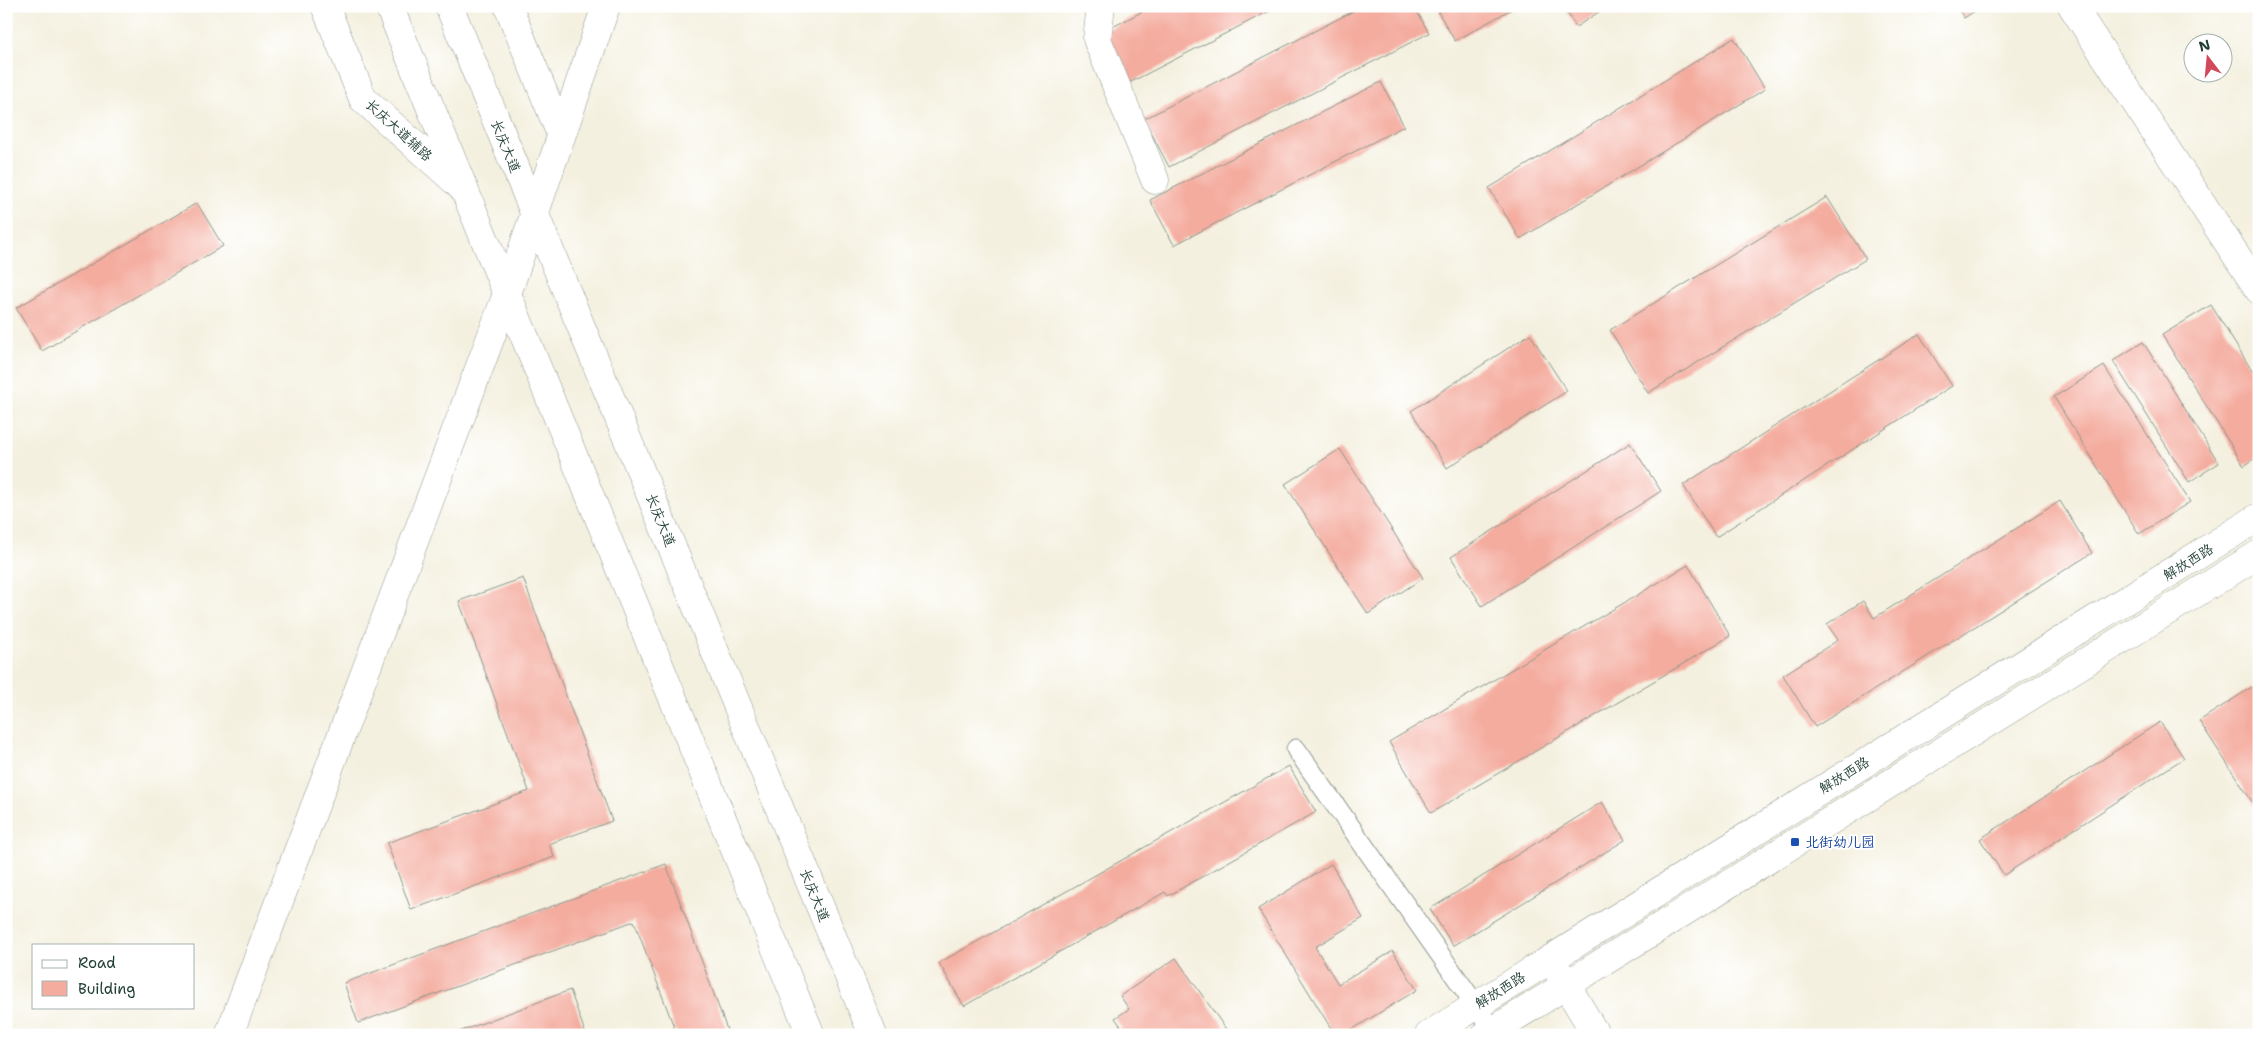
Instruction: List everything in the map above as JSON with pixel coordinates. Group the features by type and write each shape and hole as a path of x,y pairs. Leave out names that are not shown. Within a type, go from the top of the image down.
{"street":[{"name":"长庆大道辅路","path":"325,6 364,98 464,189"},
{"path":"389,6 811,1035"},
{"name":"长庆大道","path":"449,6 872,1035"},
{"path":"508,6 561,135"},
{"path":"228,1035 507,294 606,6"},
{"path":"1101,6 1097,39 1155,180"},
{"path":"2072,6 2259,290"},
{"name":"解放西路","path":"1429,1035 2259,518"},
{"path":"1489,1033 2259,554"},
{"path":"1551,959 1596,1035"}],"lane":[{"path":"1296,749 1476,1006 1489,1033"}],"building":[{"path":"1153,6 1279,6 1125,85 1099,34"},
{"path":"1363,6 1414,6 1429,33 1169,167 1144,119"},
{"path":"1448,6 1517,6 1455,41 1438,12"},
{"path":"1563,6 1608,6 1576,27"},
{"path":"1956,6 1983,6 1964,18"},
{"path":"1734,38 1765,89 1520,239 1489,188"},
{"path":"1381,82 1404,126 1174,245 1150,200"},
{"path":"1827,197 1866,259 1648,393 1610,330"},
{"path":"197,203 223,246 42,351 16,308"},
{"path":"2211,305 2259,382 2259,456 2244,466 2162,335"},
{"path":"1530,334 1567,391 1447,468 1411,411"},
{"path":"1919,334 1952,386 1716,537 1683,485"},
{"path":"2143,342 2219,463 2189,482 2113,361"},
{"path":"2104,366 2190,502 2139,534 2054,397"},
{"path":"1630,443 1661,491 1482,606 1451,557"},
{"path":"1340,449 1423,578 1368,614 1285,484"},
{"path":"2060,501 2092,553 1815,727 1783,675 1838,640 1827,624 1863,601 1874,618"},
{"path":"1688,565 1730,636 1431,813 1389,742"},
{"path":"523,578 612,821 549,844 554,857 411,910 387,843 529,791 459,601"},
{"path":"2252,687 2259,697 2259,812 2199,721"},
{"path":"2160,722 2184,758 2004,875 1980,839"},
{"path":"1289,766 1316,812 1168,896 1165,892 964,1006 939,963"},
{"path":"1602,802 1625,840 1453,946 1430,909"},
{"path":"666,864 729,1035 677,1035 634,921 358,1023 344,983"},
{"path":"1331,864 1363,918 1315,947 1338,984 1393,951 1417,990 1343,1035 1335,1035 1258,909"},
{"path":"1176,958 1228,1032 1224,1035 1113,1035 1122,1028 1115,1018 1129,1009 1120,996"},
{"path":"570,990 586,1035 451,1035"}],"place":[{"name":"北街幼儿园","path":"1795,842"}]}
